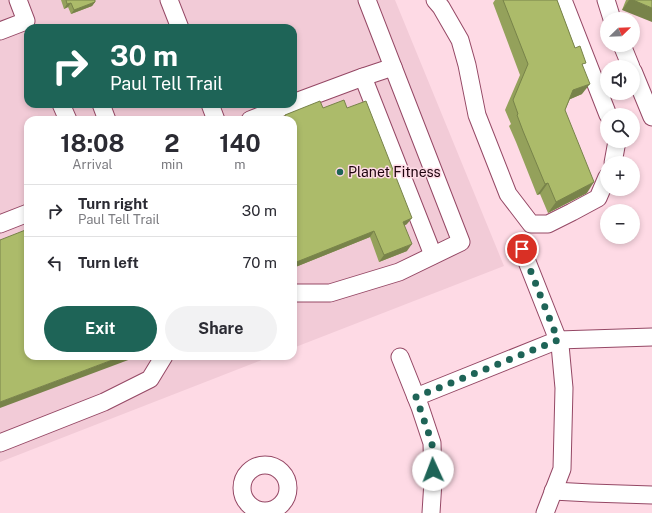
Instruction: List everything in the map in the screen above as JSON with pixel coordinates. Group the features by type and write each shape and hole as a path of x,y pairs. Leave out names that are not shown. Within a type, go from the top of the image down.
{"street":[{"path":"18,0 28,24"},
{"path":"169,0 178,24"},
{"path":"297,293 330,293 398,272 461,242 367,0"},
{"path":"435,0 441,7 460,40 476,115 508,194 531,224 548,224 598,198 600,193"},
{"path":"563,0 605,108"},
{"path":"606,0 610,12"},
{"path":"0,31 24,25"},
{"path":"297,102 394,67"},
{"path":"363,77 432,255"},
{"path":"640,88 652,117"},
{"path":"260,116 280,108"},
{"path":"0,224 24,215"},
{"path":"522,249 560,345 564,388 562,469 545,513"},
{"path":"416,397 558,340 652,337"},
{"path":"400,357 432,443 433,481 431,513"},
{"path":"0,443 104,402 150,379 162,360"},
{"path":"553,491 652,495"}],"shaded area":[{"path":"0,0 395,0 504,266 297,346 297,116 24,116 24,360 262,360 0,462"}],"building":[{"path":"66,0 95,0 95,2 74,10 71,3 67,4"},
{"path":"503,0 557,0 575,48 580,46 586,63 582,64 590,84 573,90 565,110 594,182 556,202 548,183 545,184 523,131 513,100 528,64"},
{"path":"633,0 652,0 652,8"},
{"name":"Planet Fitness","path":"344,100 347,108 366,101 412,218 403,222 412,244 384,255 374,231 297,262 297,116 285,115 320,101 323,108"},
{"path":"24,231 24,360 112,360 0,402 0,240"}],"place":[{"name":"Planet Fitness","path":"340,172"}],"route":[{"path":"433,470 432,443 416,397 558,340 522,249"}]}
